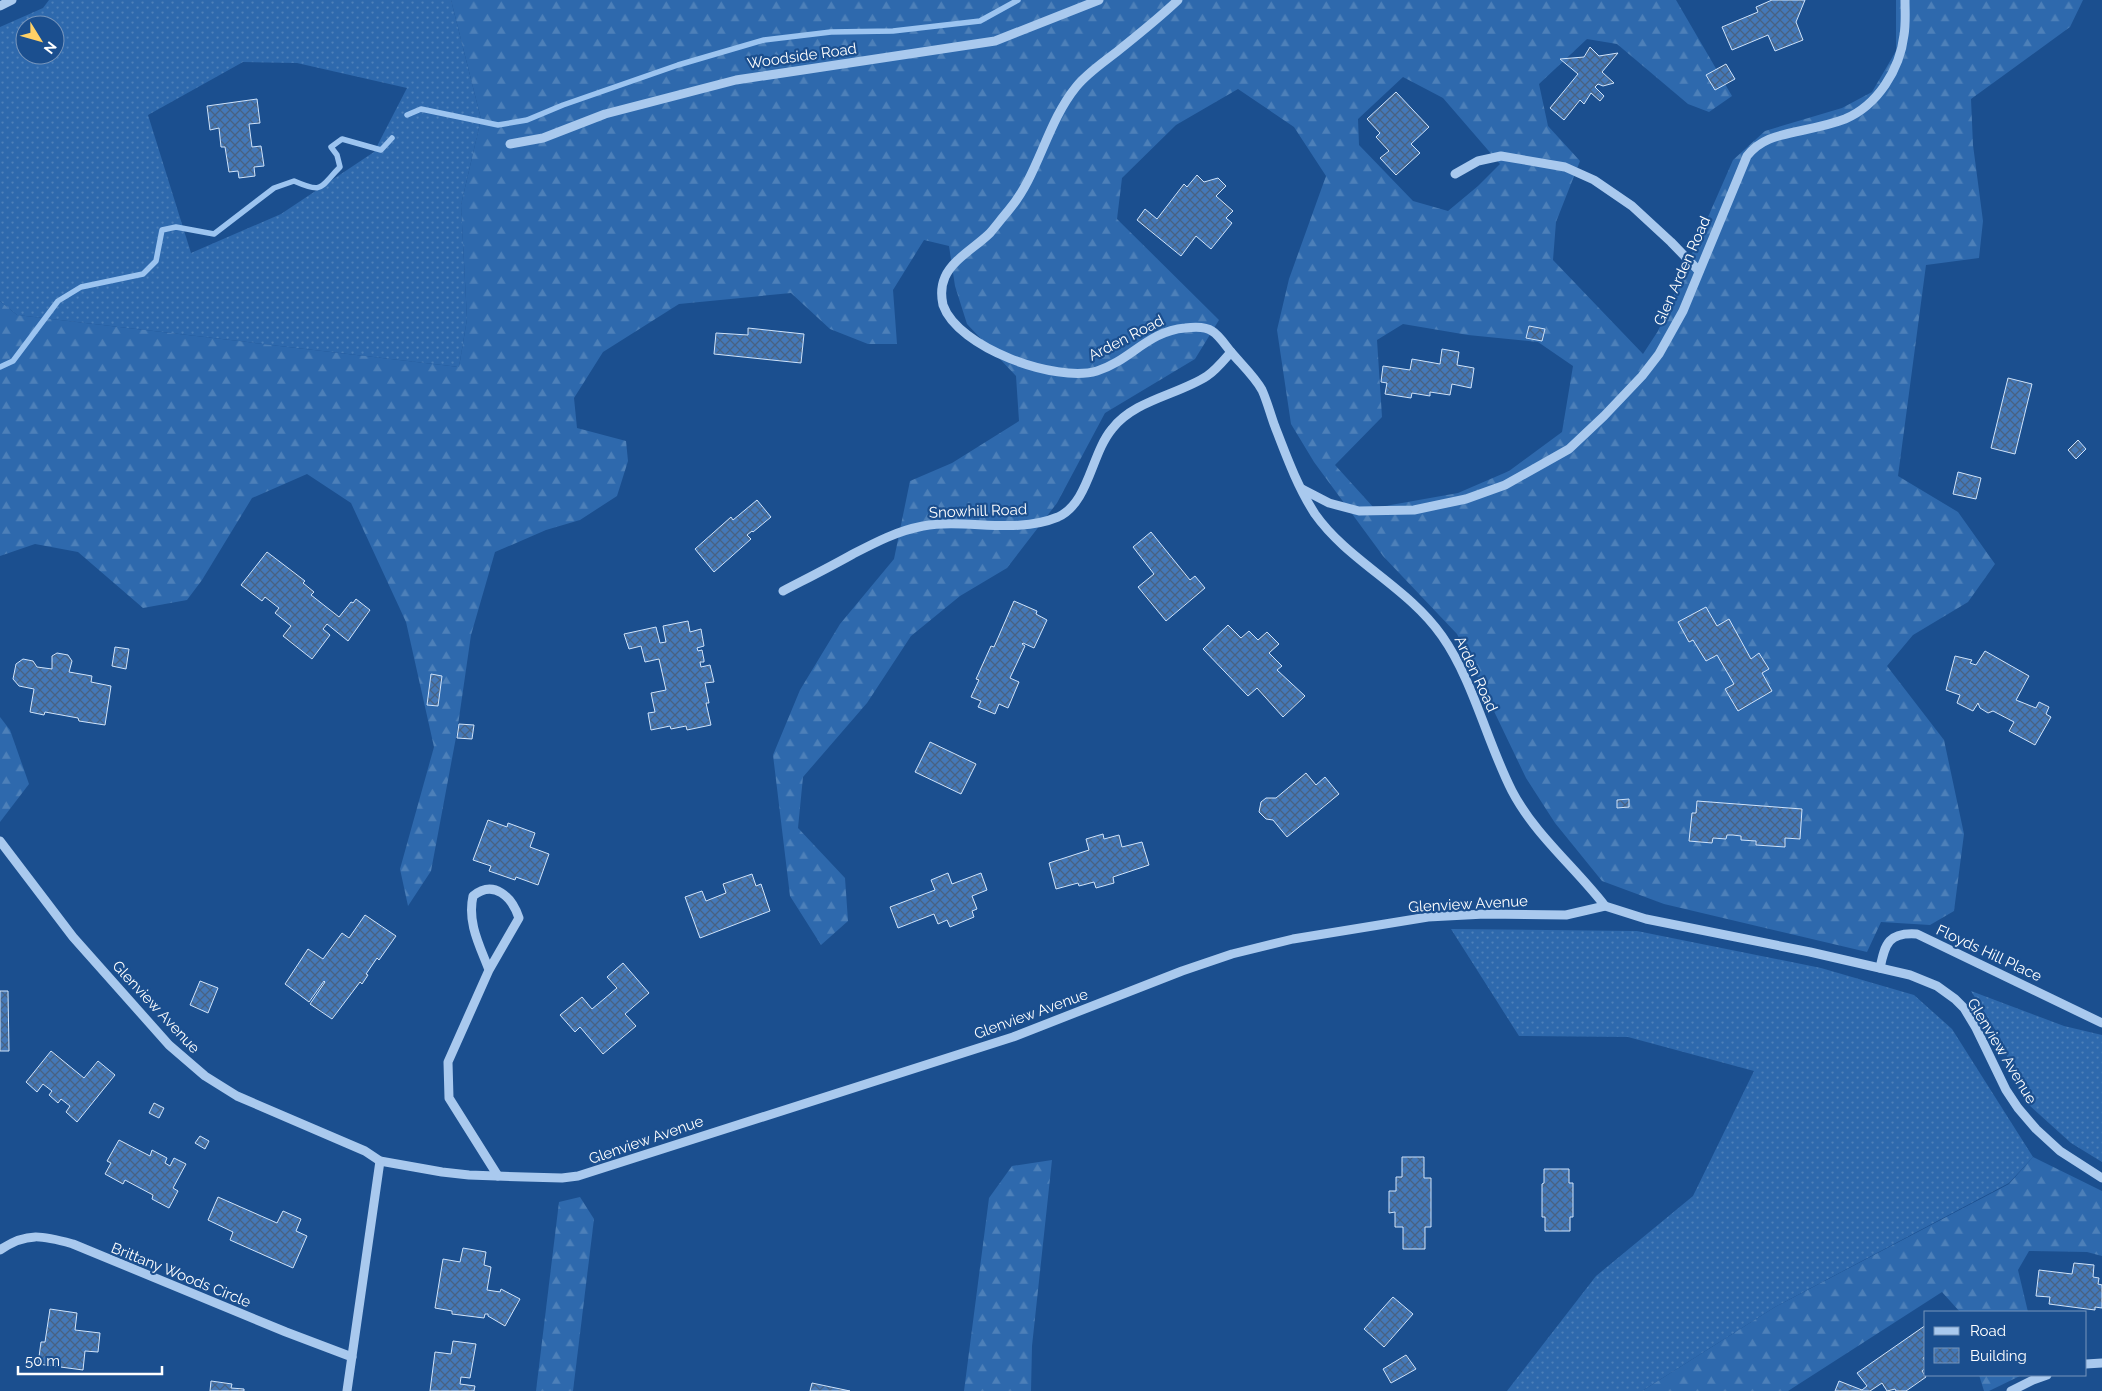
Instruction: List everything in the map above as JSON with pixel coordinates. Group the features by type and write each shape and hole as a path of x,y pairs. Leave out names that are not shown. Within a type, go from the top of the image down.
{"street":[{"path":"0,6 12,0"},
{"name":"Woodside Road","path":"510,144 543,138 605,114 736,80 995,40 1099,0"},
{"name":"Arden Road","path":"1178,0 1078,84 1064,104 1029,179 1012,208 989,233 952,266 945,276 941,288 942,301 955,323 969,337 990,349 1028,364 1061,373 1084,373 1106,367 1144,342 1173,329 1195,326 1212,331 1262,388 1292,471 1316,514 1331,532 1411,600 1429,618 1445,639 1514,793 1532,823 1586,882 1605,906"},
{"name":"Glen Arden Road","path":"1302,489 1329,502 1359,511 1414,510 1466,499 1506,485 1548,463 1576,443 1642,376 1659,354 1678,320 1747,156 1753,149 1762,141 1775,136 1821,127 1845,119 1868,104 1880,92 1899,59 1904,34 1905,0"},
{"path":"1456,174 1478,160 1501,156 1565,167 1594,180 1632,206 1699,271"},
{"name":"Snowhill Road","path":"783,592 871,543 893,533 923,526 946,524 1017,525 1036,523 1060,516 1073,506 1079,498 1103,442 1120,420 1208,376 1231,352"},
{"name":"Glenview Avenue","path":"0,841 73,937 169,1045 205,1076 237,1096 365,1151 380,1161 442,1172 562,1178 600,1171 708,1133 1013,1037 1232,954 1284,942 1428,918 1485,914 1566,915 1605,906 1646,920 1910,975 1937,986 1964,1008 1976,1028 2006,1090 2036,1129 2060,1151 2102,1178"},
{"path":"489,970 473,928 471,906 473,896 477,892 482,889 493,888 506,896 520,918 489,970 448,1062 449,1098 498,1176"},
{"name":"Floyds Hill Place","path":"1880,968 1884,948 1890,941 1905,934 1917,934 2102,1023"},
{"path":"347,1391 380,1161"},
{"name":"Brittany Woods Circle","path":"0,1250 11,1242 27,1236 44,1236 73,1244 268,1325 352,1357"},
{"path":"2087,1364 2102,1363"},
{"path":"2011,1391 2044,1376"}],"green space":[{"path":"49,0 451,0 481,119 461,205 467,319 459,367 17,315 0,301 0,27 15,20 15,65 65,65 65,15 27,15 43,8","holes":["243,62 297,63 407,88 374,152 281,214 191,253 148,115"]},
{"path":"451,0 1676,0 1732,96 1709,112 1688,104 1617,44 1587,39 1539,84 1548,126 1580,161 1556,222 1553,260 1643,354 1658,331 1733,160 1765,131 1842,108 1872,92 1896,51 1896,0 2083,0 2070,27 1971,99 1973,145 1983,221 1979,258 1926,265 1898,476 1958,512 1995,564 1968,602 1913,635 1887,666 1944,740 1964,834 1954,911 1930,925 1881,922 1867,952 1664,904 1602,881 1555,823 1526,778 1457,634 1383,556 1314,462 1291,424 1277,330 1289,279 1326,176 1294,127 1238,89 1176,125 1122,178 1117,219 1219,320 1195,359 1105,413 1057,503 1007,568 960,596 911,636 867,703 803,777 798,828 845,878 848,921 821,945 790,896 773,755 800,690 840,624 894,559 910,481 952,463 1019,421 1016,376 967,324 955,286 949,246 924,240 893,290 897,344 868,344 830,329 791,293 679,304 603,352 574,398 577,428 626,441 628,461 617,496 580,520 546,530 495,552 471,635 457,732 431,871 408,906 400,869 434,747 406,622 351,503 307,474 252,498 202,580 187,600 143,608 78,552 35,544 0,556 0,301 17,315 459,367 467,319 461,205 481,119","holes":["1403,77 1443,98 1500,164 1478,186 1448,211 1413,201 1359,145 1358,119","1403,324 1468,335 1538,342 1573,366 1562,432 1509,471 1458,493 1374,508 1335,465 1382,417 1377,340"]},
{"path":"0,717 10,730 29,784 0,822"},
{"path":"1451,929 1637,931 1821,968 1914,995 1952,1029 2033,1157 2009,1183 1775,1307 1642,1391 1507,1391 1596,1276 1693,1196 1754,1071 1628,1037 1519,1036"},
{"path":"1971,991 2064,1026 2102,1035 2102,1162 2071,1143 2028,1104 1996,1031"},
{"path":"2033,1157 2102,1191 2102,1256 2087,1252 2029,1251 2018,1270 2028,1311 1959,1311 1942,1292 1788,1391 1642,1391 1775,1307 2009,1184"},
{"path":"1052,1160 1032,1346 1031,1391 964,1391 989,1198 1012,1166"},
{"path":"580,1197 594,1219 573,1391 536,1391 559,1202"},
{"path":"1979,1376 2020,1376 1989,1391 1984,1391"}],"building":[{"path":"1772,0 1805,0 1796,22 1803,40 1775,51 1768,35 1732,50 1722,27 1758,12 1756,7"},
{"path":"1590,47 1599,56 1618,53 1602,72 1614,83 1603,86 1598,84 1595,87 1604,96 1600,101 1591,93 1584,104 1580,100 1564,120 1550,108 1578,74 1560,59 1584,57"},
{"path":"1726,64 1735,79 1715,90 1706,75"},
{"path":"1396,92 1429,127 1411,144 1420,153 1396,175 1380,158 1389,151 1376,137 1380,133 1367,119"},
{"path":"257,99 260,123 249,124 252,147 261,146 264,166 254,167 255,176 239,178 238,171 229,172 225,147 221,147 219,128 210,130 207,106"},
{"path":"1197,175 1204,182 1218,178 1226,186 1216,196 1233,211 1226,218 1232,223 1211,249 1196,236 1181,256 1137,220 1145,209 1157,219 1184,184 1187,187"},
{"path":"1529,326 1545,329 1542,341 1526,338"},
{"path":"748,328 804,334 801,363 714,354 716,333 748,335"},
{"path":"1442,349 1459,352 1457,365 1474,368 1471,388 1452,384 1450,395 1430,392 1430,396 1412,393 1411,398 1385,394 1387,383 1381,382 1383,366 1410,370 1412,359 1440,364"},
{"path":"2008,378 2032,384 2015,454 1991,448"},
{"path":"2078,440 2086,449 2076,459 2068,450"},
{"path":"1958,472 1981,478 1976,499 1953,494"},
{"path":"757,500 771,517 747,535 751,539 714,572 695,549 731,517 733,520"},
{"path":"1151,532 1190,580 1195,576 1205,588 1166,621 1138,587 1154,574 1133,547"},
{"path":"267,552 305,581 303,583 314,592 311,595 339,617 351,602 353,603 356,599 370,610 348,641 327,624 323,629 330,635 312,659 283,636 291,626 275,613 279,608 265,597 262,601 241,585"},
{"path":"1014,601 1037,611 1036,614 1047,620 1034,648 1022,644 1025,646 1010,678 1019,682 1008,708 999,704 995,714 978,707 981,701 971,697 979,680 976,679 991,646 994,647"},
{"path":"1706,607 1717,626 1729,619 1751,659 1759,653 1769,669 1762,673 1772,691 1738,711 1725,689 1734,684 1717,655 1706,661 1693,640 1689,642 1678,622"},
{"path":"688,621 690,632 701,629 704,646 697,648 698,651 702,650 704,662 700,662 701,667 710,665 714,682 705,683 709,703 706,703 711,725 687,730 686,726 671,729 670,726 651,730 648,713 655,712 651,693 666,690 659,659 645,662 641,646 629,649 624,634 656,627 660,643 666,642 663,626"},
{"path":"1228,625 1241,638 1249,631 1258,640 1267,632 1279,644 1269,653 1282,666 1277,670 1305,696 1283,717 1257,688 1248,696 1203,649"},
{"path":"115,647 129,649 126,669 112,666"},
{"path":"1985,651 2029,676 2016,700 2036,708 2039,702 2049,707 2046,714 2051,717 2035,745 2009,731 2014,722 1993,711 1988,713 1980,708 1978,703 1973,711 1957,703 1960,695 1946,690 1955,656 1972,660 1970,663 1976,665"},
{"path":"57,653 68,655 72,661 69,672 92,676 91,682 111,686 105,725 79,721 78,718 45,712 44,715 30,712 34,689 19,686 13,679 16,664 23,659 33,661 37,667 52,669 52,656"},
{"path":"431,674 442,676 438,706 427,705"},
{"path":"459,724 474,725 472,739 457,738"},
{"path":"930,742 976,764 961,794 915,772"},
{"path":"1306,773 1316,785 1325,777 1339,794 1287,837 1273,820 1266,819 1259,812 1261,802 1266,798 1276,798"},
{"path":"1629,799 1629,807 1617,808 1617,800"},
{"path":"1697,801 1802,809 1800,839 1785,838 1785,847 1756,845 1756,841 1741,840 1741,836 1733,835 1727,835 1726,839 1713,838 1712,843 1689,841 1692,813 1696,813"},
{"path":"488,820 507,827 508,823 535,833 530,847 549,854 538,885 516,877 515,880 489,871 491,866 473,860"},
{"path":"1103,834 1104,839 1119,835 1122,847 1142,842 1149,865 1113,877 1114,883 1096,888 1094,882 1079,886 1078,883 1056,889 1049,863 1089,850 1086,839"},
{"path":"948,873 952,884 981,873 987,890 972,896 977,909 972,911 974,917 950,927 947,920 938,924 934,914 898,928 890,907 935,890 931,880"},
{"path":"752,874 756,886 761,884 770,911 700,938 685,897 702,891 706,901 726,893 723,884"},
{"path":"365,915 396,936 379,960 377,958 366,974 368,975 362,984 360,982 332,1019 310,1004 324,981 309,1002 285,984 308,949 323,959 342,933 349,938"},
{"path":"623,963 649,993 625,1014 636,1026 603,1054 580,1027 575,1032 560,1015 582,997 592,1009 617,988 607,977"},
{"path":"200,981 218,988 208,1013 190,1005"},
{"path":"0,991 8,991 9,1051 0,1051"},
{"path":"51,1051 84,1078 98,1061 115,1075 77,1122 66,1112 70,1106 61,1099 58,1103 49,1095 52,1091 43,1084 37,1092 26,1082"},
{"path":"154,1103 164,1108 159,1118 149,1113"},
{"path":"200,1136 209,1141 205,1149 195,1143"},
{"path":"119,1140 150,1156 152,1150 167,1158 165,1163 170,1166 174,1158 186,1164 173,1188 178,1191 169,1208 152,1199 153,1195 125,1180 123,1184 105,1174 111,1163 107,1161"},
{"path":"1402,1157 1424,1157 1424,1178 1431,1178 1431,1227 1425,1227 1425,1249 1403,1249 1403,1227 1395,1227 1395,1212 1389,1213 1389,1191 1396,1191 1396,1177 1402,1177"},
{"path":"1544,1169 1569,1169 1569,1183 1573,1183 1573,1217 1570,1217 1570,1231 1545,1231 1545,1217 1542,1217"},
{"path":"218,1197 277,1223 283,1211 301,1219 296,1231 307,1236 293,1268 230,1240 233,1232 208,1220"},
{"path":"463,1248 486,1252 484,1265 491,1267 487,1290 500,1292 501,1289 520,1299 505,1326 488,1316 488,1314 485,1314 484,1318 452,1314 452,1311 435,1308 443,1259 460,1262"},
{"path":"2074,1263 2094,1265 2093,1277 2099,1278 2098,1284 2102,1285 2102,1308 2095,1307 2095,1310 2049,1304 2050,1297 2036,1296 2039,1270 2072,1274"},
{"path":"1393,1297 1413,1314 1384,1347 1364,1329"},
{"path":"50,1309 77,1313 75,1330 100,1333 98,1352 85,1351 83,1370 38,1364 41,1342 45,1342"},
{"path":"1924,1326 1924,1370 1922,1371 1926,1377 1906,1391 1896,1391 1895,1389 1887,1391 1882,1383 1870,1391 1835,1391 1839,1381 1862,1390 1867,1386 1857,1373"},
{"path":"453,1341 476,1344 470,1378 461,1377 460,1384 475,1386 474,1391 430,1391 435,1352 451,1354"},
{"path":"1406,1355 1416,1369 1391,1383 1383,1369"},
{"path":"211,1381 232,1384 231,1388 244,1389 244,1391 210,1391"},
{"path":"812,1383 850,1391 810,1391"}],"waterway":[{"path":"407,115 421,109 498,125 527,120 563,105 678,65 764,40 831,32 893,31 980,21 1018,0"},
{"path":"0,367 13,361 58,301 81,287 143,274 156,261 162,230 176,227 214,234 274,188 294,181 311,187 320,187 340,167 337,155 331,147 342,139 381,150 392,138"}]}
